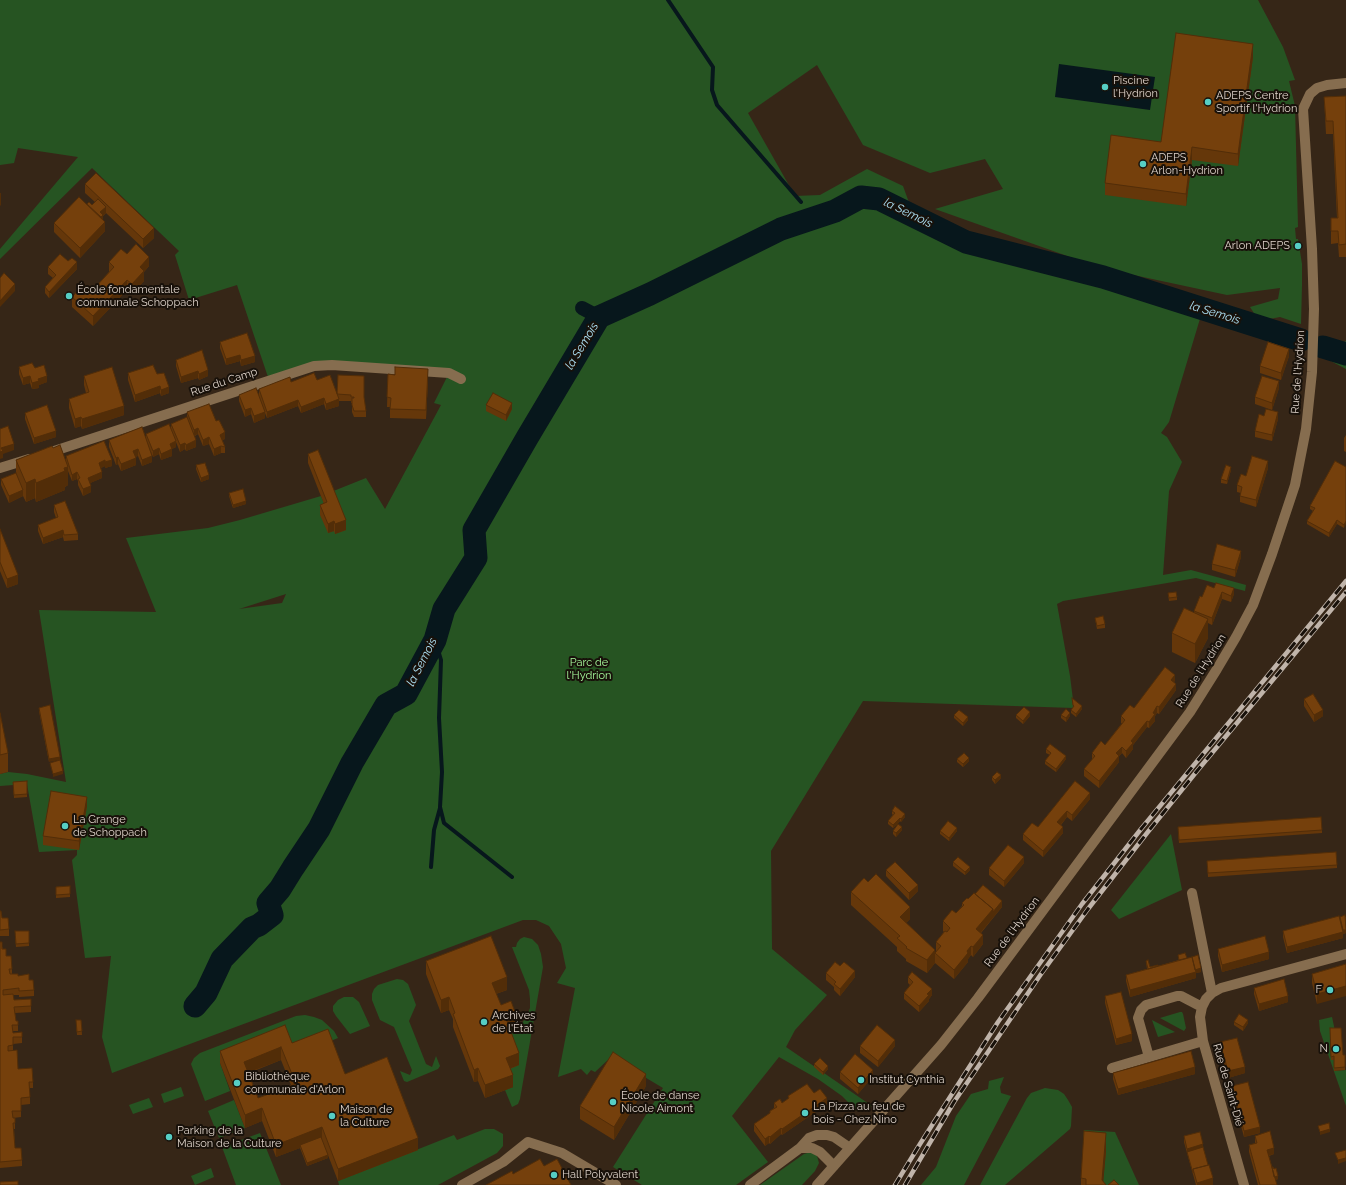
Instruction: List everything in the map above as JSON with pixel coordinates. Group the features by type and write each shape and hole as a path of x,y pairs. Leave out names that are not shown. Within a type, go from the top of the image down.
{"street":[{"name":"Rue de l'Hydrion","path":"817,1185 940,1044 978,998 1190,712 1225,656 1253,605 1272,554 1294,485 1306,429 1312,372 1314,309 1312,249 1303,109 1310,94 1317,88 1327,85 1346,83"},
{"name":"Rue du Camp","path":"0,468 314,366 332,365 449,373 461,379"},
{"path":"1192,893 1212,993"},
{"path":"1149,1057 1138,1018 1141,1010 1146,1005 1177,996 1182,996 1202,1008 1206,999 1212,993 1221,988 1346,954"},
{"name":"Rue de Saint-Dié","path":"1202,1008 1200,1017 1203,1041 1244,1185"},
{"path":"1112,1068 1203,1041"},
{"path":"750,1185 800,1148 809,1138 817,1135 834,1137 850,1148"},
{"path":"462,1185 503,1162 528,1142 562,1153 616,1185"},
{"path":"800,1148 812,1148 820,1152 834,1166"}],"green space":[{"name":"Parc de l'Hydrion","path":"0,0 1258,0 1283,47 1295,80 1289,81 1295,106 1298,227 1295,228 1302,264 1301,324 1280,317 1259,321 1250,307 1278,299 1280,288 1227,295 1101,268 935,209 1003,189 985,159 930,173 863,145 817,65 748,113 795,196 820,195 867,169 903,186 911,208 929,220 950,230 1101,275 1205,302 1169,422 1161,433 1167,437 1182,462 1169,491 1163,575 1191,570 1246,585 1245,591 1196,578 1063,601 1057,604 1070,676 1074,708 863,701 771,851 772,949 827,995 795,1030 786,1047 872,1106 857,1111 842,1096 818,1079 779,1057 732,1116 768,1162 736,1185 642,1185 613,1167 663,1088 611,1057 595,1072 591,1070 587,1075 581,1069 558,1077 575,988 557,983 566,968 561,944 549,926 536,920 523,920 112,1073 102,1037 111,956 85,958 72,860 77,855 77,850 39,852 27,784 0,786 0,774 8,772 27,774 66,782 39,610 156,612 126,538 208,528 321,496 336,533 331,492 366,478 385,509 441,405 434,403 449,373 332,365 269,380 237,285 189,300 175,255 179,251 92,168 0,259 0,249 78,157 18,148 14,163 0,165","holes":["286,594 282,603 239,609"]},
{"path":"1346,341 1346,369 1325,358 1325,352"},
{"path":"1171,834 1182,890 1119,919 1111,910"},
{"path":"524,937 532,939 538,945 543,967 520,1099 518,1104 512,1107 505,1090 513,1087 506,1031 521,1024 526,1018 530,1008 529,990 512,947 516,947 520,939"},
{"path":"397,979 403,980 408,984 416,1005 409,1021 426,1064 432,1067 436,1056 440,1066 438,1069 407,1082 404,1081 400,1071 410,1075 412,1070 394,1027 380,1020 372,1000 374,989 378,985"},
{"path":"344,997 353,997 359,1002 370,1026 350,1034 333,1011 333,1006 338,1000"},
{"path":"1180,1012 1183,1014 1186,1028 1184,1031 1160,1018"},
{"path":"305,1015 322,1020 334,1031 338,1038 328,1042 220,1063 230,1091 205,1101 191,1064 194,1058 200,1053 296,1016"},
{"path":"1332,1017 1335,1031 1330,1032 1331,1060 1334,1060 1334,1071 1346,1070 1346,1106 1320,1031 1319,1020"},
{"path":"1152,1020 1175,1032 1158,1037"},
{"path":"1004,1077 1000,1087 1001,1093 1011,1096 964,1185 921,1185 936,1167 956,1116 971,1094 988,1089 989,1081"},
{"path":"181,1087 184,1096 164,1103 161,1094"},
{"path":"1045,1088 1058,1090 1064,1094 1068,1100 1072,1107 1070,1129 1005,1185 980,1185 1027,1098 1031,1093"},
{"path":"149,1098 153,1107 133,1114 129,1105"},
{"path":"234,1100 245,1128 219,1138 208,1111"},
{"path":"485,1129 494,1129 503,1134 503,1146 497,1153 438,1185 339,1185 338,1181 454,1135 457,1140"},
{"path":"1084,1130 1115,1132 1139,1185 1103,1185 1096,1143 1083,1142"},
{"path":"260,1133 281,1185 236,1185 222,1147"},
{"path":"811,1152 817,1156 819,1163 815,1171 802,1185 760,1185 804,1154"},
{"path":"211,1168 214,1177 195,1185 191,1176"}],"shaded area":[{"name":"Piscine l'Hydrion","path":"1059,64 1155,77 1150,110 1055,97"}],"building":[{"name":"ADEPS Centre Sportif l'Hydrion","path":"1176,33 1253,44 1238,154 1192,147 1186,194 1105,183 1111,135 1161,142"},
{"path":"1346,96 1346,244 1339,245 1338,231 1331,231 1331,218 1338,218 1333,121 1326,121 1324,97"},
{"path":"96,173 154,228 143,239 85,184"},
{"path":"79,197 105,222 80,248 54,223"},
{"path":"98,199 106,207 100,212 103,215 101,217 87,204 89,202 92,205"},
{"path":"136,244 149,257 140,267 144,271 132,284 127,280 93,316 72,297 84,284 92,291 114,267 109,262 121,249 127,254"},
{"path":"60,254 68,261 72,258 77,262 49,292 45,287 56,275 48,267"},
{"path":"4,273 15,284 0,301 0,278"},
{"path":"247,333 255,356 241,360 240,355 226,359 220,342"},
{"path":"1268,342 1289,349 1281,373 1260,366"},
{"path":"202,350 208,370 199,374 198,371 181,377 176,360"},
{"path":"32,363 35,368 44,365 47,376 32,383 30,376 23,378 19,367"},
{"path":"153,365 157,374 164,373 169,387 161,390 160,386 135,395 128,373"},
{"path":"112,367 124,406 82,419 81,417 75,419 69,399 89,392 84,376"},
{"path":"395,367 428,369 426,410 390,409 391,398 387,397 388,374 395,375"},
{"path":"314,373 317,380 330,375 339,399 326,404 324,398 301,407 298,400 267,412 259,389 290,377 291,382"},
{"path":"338,375 364,376 366,411 354,411 352,398 354,397 351,397 351,395 337,394"},
{"path":"1262,376 1279,381 1272,403 1255,397"},
{"path":"256,388 265,412 254,416 251,408 245,410 239,395"},
{"path":"493,393 512,403 506,415 486,405"},
{"path":"209,404 216,421 219,420 225,432 220,435 225,447 221,446 214,449 209,437 203,440 198,428 194,430 187,412"},
{"path":"47,405 56,431 34,438 25,413"},
{"path":"1266,409 1278,412 1272,435 1255,431 1259,414 1264,416"},
{"path":"187,417 196,440 186,445 185,443 180,445 171,424"},
{"path":"169,424 176,441 170,444 172,449 161,454 159,448 153,451 146,434"},
{"path":"8,426 14,444 1,448 3,451 0,452 0,429"},
{"path":"142,427 152,456 142,460 138,449 133,451 136,458 121,464 118,457 116,458 109,440"},
{"path":"104,441 112,460 105,462 105,460 99,463 102,472 88,478 91,486 83,489 78,479 80,478 77,472 72,475 66,456"},
{"path":"60,445 68,467 64,468 65,471 36,483 35,479 26,483 16,460 52,446 53,448"},
{"path":"318,450 346,520 335,524 334,521 328,524 320,505 327,502 308,454"},
{"path":"1252,456 1268,461 1256,500 1240,496 1242,487 1237,485 1241,474 1246,476"},
{"path":"1335,461 1346,467 1346,521 1344,525 1337,520 1329,533 1307,521 1315,508 1310,506"},
{"path":"205,463 209,475 201,478 196,465"},
{"path":"1226,465 1231,467 1227,481 1221,479"},
{"path":"16,473 23,490 9,496 1,479"},
{"path":"243,489 246,501 233,505 229,493"},
{"path":"65,501 78,534 64,535 63,530 43,538 38,525 58,517 54,505"},
{"path":"0,529 18,575 7,579 0,562"},
{"path":"1217,544 1241,551 1235,570 1212,564"},
{"path":"1216,583 1234,588 1231,596 1222,592 1212,618 1194,611 1200,596 1202,597 1207,585 1214,588"},
{"path":"1176,592 1177,597 1169,598 1168,593"},
{"path":"1184,608 1208,619 1195,644 1172,633"},
{"path":"1103,616 1105,624 1097,626 1095,618"},
{"path":"1165,667 1175,675 1171,680 1176,684 1159,707 1157,706 1153,713 1155,714 1149,722 1147,721 1131,741 1133,743 1126,751 1122,747 1116,753 1119,756 1099,781 1084,769 1095,756 1092,753 1101,741 1105,745 1125,720 1121,716 1130,705 1134,708"},
{"path":"1313,694 1323,710 1314,715 1304,699"},
{"path":"1072,698 1082,706 1076,714 1071,710 1074,706"},
{"path":"50,705 60,757 49,759 39,708"},
{"path":"1024,707 1030,712 1023,721 1016,715"},
{"path":"1066,709 1070,713 1066,718 1061,715"},
{"path":"959,710 968,717 963,723 954,715"},
{"path":"0,713 8,753 0,755"},
{"path":"1050,744 1066,756 1056,769 1045,761 1051,753 1046,749"},
{"path":"964,753 969,758 963,764 957,759"},
{"path":"60,760 63,771 53,774 50,763"},
{"path":"997,772 1001,775 995,780 992,777"},
{"path":"27,781 27,794 14,795 13,782"},
{"path":"1075,781 1090,793 1072,815 1067,811 1057,822 1063,827 1043,851 1023,834 1032,823 1038,827"},
{"name":"La Grange de Schoppach","path":"51,791 87,797 79,841 43,836"},
{"path":"895,806 905,814 893,825 888,821 895,813 892,811"},
{"path":"1321,817 1322,830 1179,840 1178,827"},
{"path":"948,821 957,828 949,838 940,831"},
{"path":"898,824 902,827 896,833 893,831"},
{"path":"1008,845 1024,857 1004,881 989,868"},
{"path":"1336,852 1337,865 1208,873 1207,861"},
{"path":"958,857 970,867 965,872 953,862"},
{"path":"895,862 918,885 909,893 886,870"},
{"path":"876,874 910,907 900,917 935,950 927,960 906,948 907,947 897,938 900,936 851,892 864,878 868,882"},
{"path":"983,885 1002,901 993,912 993,909 975,894"},
{"path":"70,886 70,894 56,895 56,887"},
{"path":"974,893 993,909 976,929 983,935 973,947 971,946 967,951 968,953 954,970 935,953 941,946 936,942 945,931 947,932 950,928 943,921 952,910 956,913 964,905 962,903"},
{"path":"0,911 2,918 8,918 9,929 0,930"},
{"path":"1345,915 1346,930 1343,930 1340,917"},
{"path":"1339,916 1343,932 1287,947 1283,931"},
{"path":"15,931 29,931 29,943 16,944"},
{"name":"Archives de l'État","path":"491,936 507,977 492,983 501,1005 511,1001 515,1012 505,1016 519,1053 506,1058 513,1075 485,1085 478,1068 474,1070 453,1014 455,1013 449,997 441,1000 426,961"},
{"path":"1265,936 1269,952 1222,965 1218,949"},
{"path":"0,942 2,942 2,949 6,949 6,956 11,956 12,969 9,969 10,974 18,974 18,976 29,974 29,980 33,980 34,990 19,991 19,988 3,990 3,995 13,994 14,1000 31,999 31,1006 14,1007 18,1025 12,1025 13,1033 22,1032 22,1037 13,1037 13,1045 8,1046 8,1051 17,1050 18,1069 32,1068 33,1082 29,1082 30,1097 21,1098 21,1111 12,1111 13,1118 15,1118 15,1123 13,1123 15,1148 21,1148 22,1160 0,1162"},
{"path":"1185,953 1187,958 1179,960 1178,955"},
{"path":"1198,955 1201,968 1195,970 1192,957"},
{"path":"1192,957 1196,972 1130,990 1126,975"},
{"path":"1148,960 1150,967 1158,966 1148,969 1146,961"},
{"path":"835,962 840,966 844,962 855,971 840,989 834,984 836,982 826,973"},
{"path":"1346,964 1346,986 1317,994 1312,974"},
{"path":"912,972 932,989 927,994 929,995 919,1006 904,993 913,982 908,977"},
{"path":"1284,979 1288,996 1259,1004 1254,988"},
{"path":"1121,992 1132,1034 1116,1039 1105,996"},
{"path":"1239,1014 1248,1020 1243,1027 1234,1022"},
{"path":"76,1020 81,1020 82,1031 77,1032"},
{"name":"Maison de la Culture","path":"285,1025 292,1043 328,1029 345,1074 387,1057 418,1138 338,1169 322,1127 276,1145 262,1108 245,1115 220,1051","holes":["281,1047 296,1084 258,1098 244,1062"]},
{"path":"877,1025 895,1040 878,1061 860,1046"},
{"name":"N","path":"1330,1028 1341,1028 1343,1055 1345,1055 1345,1067 1334,1068 1334,1056 1331,1057"},
{"path":"1237,1038 1245,1067 1228,1071 1220,1042"},
{"path":"1191,1051 1195,1067 1118,1089 1113,1073"},
{"name":"École de danse Nicole Aimont","path":"613,1052 646,1074 614,1127 580,1106"},
{"path":"855,1054 873,1070 858,1088 840,1072"},
{"path":"820,1058 828,1066 823,1072 814,1064"},
{"path":"1248,1082 1260,1127 1244,1131 1232,1086"},
{"path":"807,1084 814,1093 820,1089 827,1098 765,1139 754,1124 777,1107 774,1103 780,1099 782,1103 789,1098 788,1096"},
{"path":"1329,1123 1330,1129 1320,1132 1318,1126"},
{"path":"1084,1131 1106,1133 1102,1180 1106,1185 1086,1185 1086,1179 1081,1178"},
{"path":"1270,1131 1274,1148 1267,1150 1277,1185 1260,1185 1249,1145 1257,1143 1255,1136"},
{"path":"1200,1132 1203,1144 1187,1149 1184,1136"},
{"path":"321,1137 328,1155 307,1163 300,1145"},
{"path":"1203,1147 1208,1165 1193,1169 1193,1173 1187,1152"},
{"path":"1346,1150 1346,1158 1338,1160 1335,1153"},
{"path":"540,1159 544,1166 557,1159 571,1185 486,1185 512,1171 513,1174"},
{"path":"1209,1165 1213,1178 1197,1183 1193,1169"},
{"path":"1272,1167 1274,1169 1276,1168 1278,1176 1274,1177"},
{"path":"1114,1180 1119,1185 1108,1185"},
{"path":"18,1181 18,1185 0,1185 0,1182"}],"waterway":[{"path":"668,0 713,67 712,90 717,105 801,202"},
{"name":"la Semois","path":"195,1006 206,993 222,959 252,928 259,925 272,915 268,903 280,889 319,829 352,763 386,705 406,694 435,640 444,609 476,558 474,530 599,317 650,294 781,229 835,211 861,197 879,199 966,242 1103,277 1301,340"},
{"path":"809,210 816,218"},
{"path":"582,308 599,317"},
{"name":"la Semois","path":"1323,347 1346,354"},
{"path":"435,640 441,660 439,718 442,772 440,807 444,823 512,877"},
{"path":"431,867 434,830 440,808"}],"railway":[{"path":"895,1185 998,1022 1082,904 1141,829 1346,581"},
{"path":"905,1185 954,1102 1041,974 1088,909 1197,771 1346,592"}],"place":[{"name":"Piscine l'Hydrion","path":"1105,87"},
{"name":"ADEPS Centre Sportif l'Hydrion","path":"1208,102"},
{"name":"ADEPS Arlon-Hydrion","path":"1143,164"},
{"name":"Arlon ADEPS","path":"1298,246"},
{"name":"École fondamentale communale Schoppach","path":"69,296"},
{"name":"La Grange de Schoppach","path":"65,826"},
{"name":"F","path":"1330,990"},
{"name":"Archives de l'État","path":"484,1022"},
{"name":"N","path":"1336,1049"},
{"name":"Institut Cynthia","path":"861,1080"},
{"name":"Bibliothèque communale d'Arlon","path":"237,1083"},
{"name":"École de danse Nicole Aimont","path":"613,1102"},
{"name":"La Pizza au feu de bois - Chez Nino","path":"805,1113"},
{"name":"Maison de la Culture","path":"332,1116"},
{"name":"Parking de la Maison de la Culture","path":"169,1137"},
{"name":"Hall Polyvalent","path":"554,1175"}]}
